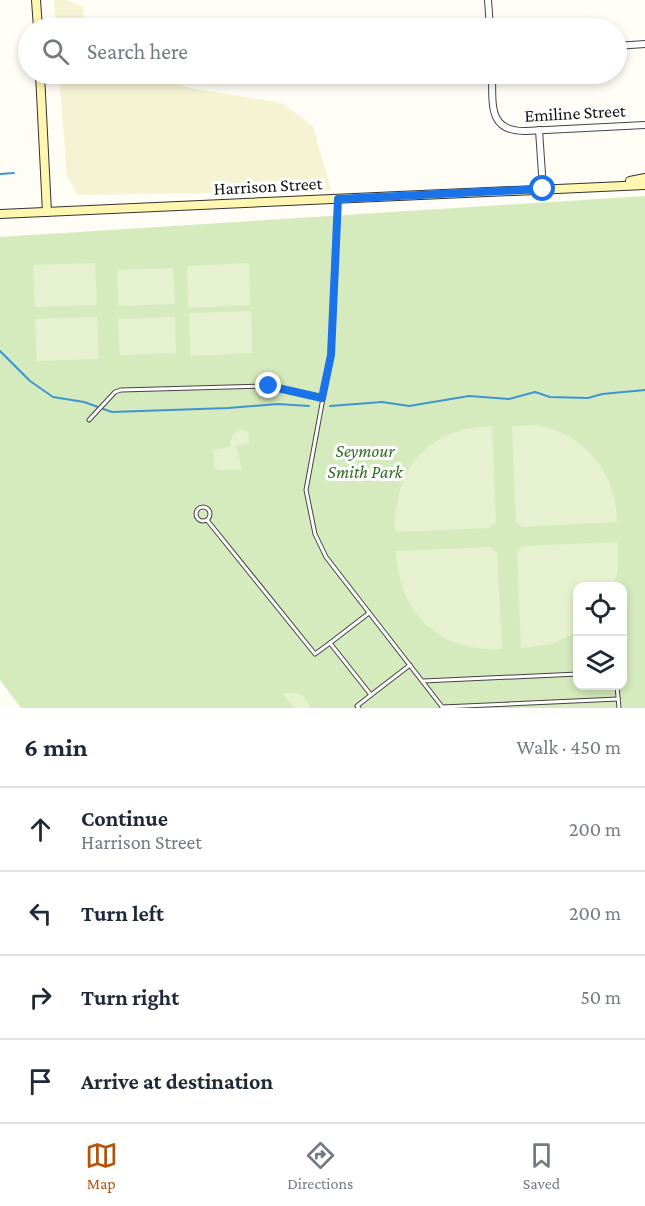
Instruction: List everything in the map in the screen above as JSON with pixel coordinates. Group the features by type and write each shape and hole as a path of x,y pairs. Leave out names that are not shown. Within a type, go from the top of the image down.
{"main road":[{"path":"36,0 37,18"},
{"path":"41,84 47,212"},
{"name":"Harrison Street","path":"609,185 645,178"},
{"name":"Harrison Street","path":"0,214 645,185"}],"street":[{"path":"488,0 489,18"},
{"path":"627,45 645,44"},
{"name":"Emiline Street","path":"492,84 496,117 504,128 516,131 645,124"},
{"path":"539,130 543,189"}],"lane":[{"path":"338,199 331,355 306,490 315,534 326,557 442,707 618,699"},
{"path":"89,420 115,392 143,389 269,386 322,398"},
{"path":"204,507 209,510 207,520 200,521 197,518 198,510 204,507"},
{"path":"207,520 315,654 369,613"},
{"path":"330,643 371,695"},
{"path":"359,708 357,706 410,665"},
{"path":"422,682 573,674"},
{"path":"617,690 619,708"}],"shaded area":[{"path":"54,0 66,0 83,7 84,18 55,18"},
{"path":"60,84 182,84 184,87 282,103 313,126 331,191 78,195 67,176"}],"green space":[{"name":"Seymour Smith Park","path":"645,196 645,708 21,708 0,680 0,237"},
{"path":"95,263 97,305 35,307 33,265"},
{"path":"249,263 250,305 188,308 187,266"},
{"path":"173,268 175,304 118,306 117,270"},
{"path":"251,311 252,353 190,356 189,313"},
{"path":"97,317 99,359 37,361 35,319"},
{"path":"175,317 176,353 120,355 118,319"},
{"path":"537,425 570,437 595,458 611,487 617,522 522,527 516,521 512,426"},
{"path":"492,426 496,522 490,528 395,532 400,489 418,456 432,444 449,435"},
{"path":"240,429 248,433 249,443 236,446 242,470 218,470 214,467 213,450 229,447 233,435"},
{"path":"618,542 618,568 615,582 573,582 573,634 552,644 521,648 517,552 523,546"},
{"path":"491,547 497,553 502,649 459,644 441,636 426,625 414,610 405,593 396,551"},
{"path":"292,692 303,696 311,708 294,708 283,694"}],"waterway":[{"path":"0,174 14,173"},
{"path":"0,351 30,381 53,397 84,402 112,412 278,404 309,406"},
{"path":"330,406 382,402 409,406 469,396 509,399 535,392 550,397 588,398 602,394 645,390"}],"route":[{"path":"269,386 322,398 331,355 338,199 543,189"}]}
